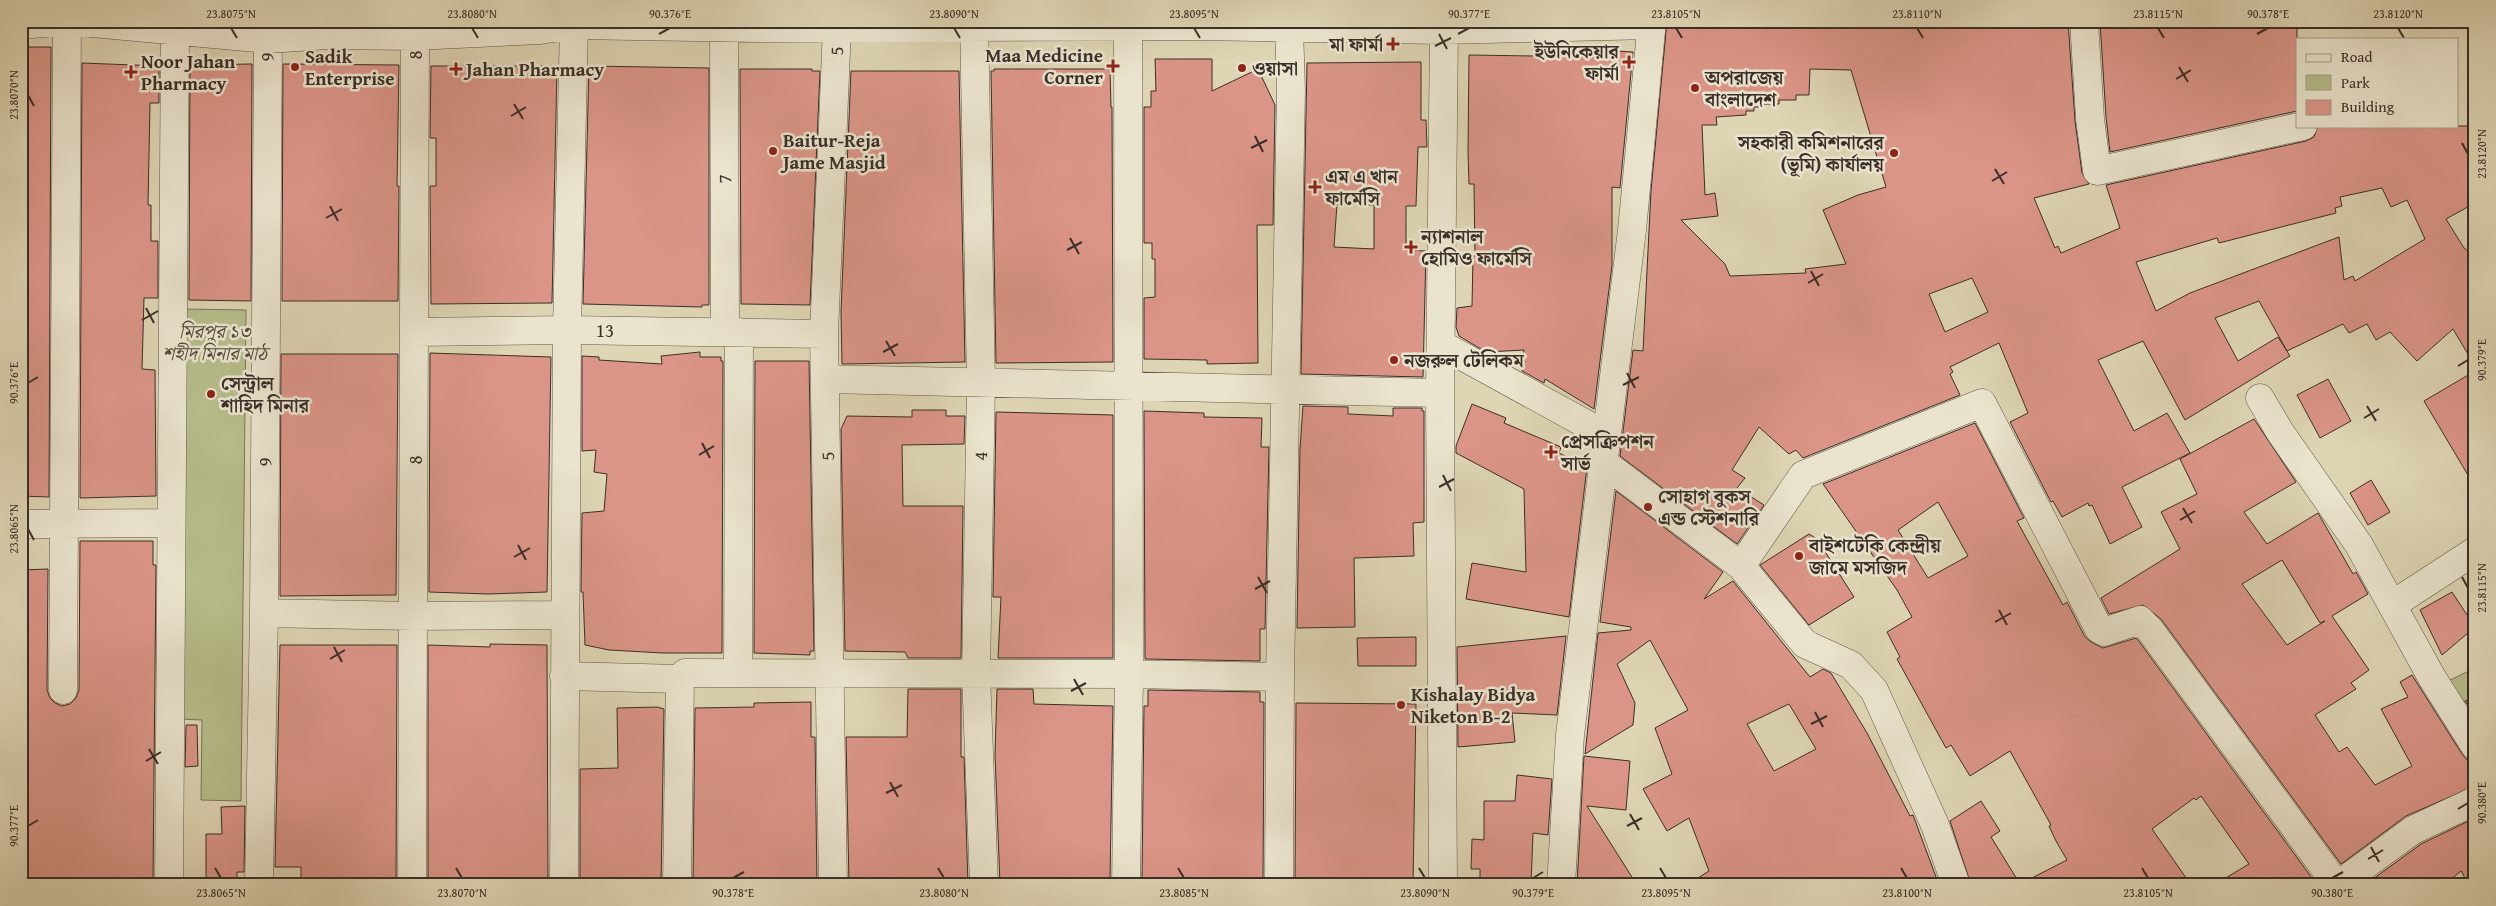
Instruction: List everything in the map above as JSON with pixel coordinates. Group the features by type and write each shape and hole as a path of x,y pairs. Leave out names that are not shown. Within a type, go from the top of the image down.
{"street":[{"path":"64,690 67,21"},
{"path":"21,25 67,21 121,23 268,38 326,28 415,36 574,25 724,28 756,25 836,28 974,24 1128,26 1198,24 1444,30 1652,23 1632,230 1570,735 1561,885"},
{"path":"2084,21 2090,119 2096,171 2296,127"},
{"name":"4","path":"974,24 981,383 976,674 984,885"},
{"path":"564,885 567,330 574,25"},
{"path":"1126,885 1129,674 1128,26"},
{"path":"1279,885 1280,677 1291,91 1289,27"},
{"name":"7","path":"724,28 738,673"},
{"name":"5","path":"833,885 824,334 836,28"},
{"path":"169,885 170,523 175,30"},
{"path":"1443,885 1440,393 1444,30"},
{"name":"8","path":"412,885 416,332 415,36"},
{"name":"9","path":"258,885 264,613 268,38"},
{"name":"13","path":"416,332 567,330 732,331 795,335 824,334"},
{"path":"1442,345 1606,435"},
{"path":"826,380 1440,393"},
{"path":"2260,398 2280,432 2359,545 2430,676 2475,746"},
{"path":"1741,566 1803,475 1982,403 2099,629 2104,632 2140,620 2150,630 2338,885 2413,830 2475,801"},
{"path":"1604,463 1741,566 1805,644 1851,665 1874,690 1935,825 1956,885"},
{"path":"21,524 170,523"},
{"path":"2392,605 2475,551"},
{"path":"264,613 413,616 564,615"},
{"path":"677,885 680,679 685,673 1129,674 1280,677"},
{"path":"564,676 680,679"}],"green space":[{"name":"মিরপুর ১৩ শহীদ মিনার মাঠ","path":"184,309 246,310 241,801 201,800 202,720 179,719"},
{"path":"2475,668 2475,697 2454,707 2442,684"}],"building":[{"path":"1667,21 2068,21 2075,121 2082,173 2089,184 2034,198 2055,248 2058,246 2061,253 2120,228 2106,185 2306,141 2314,137 2317,128 2458,128 2458,126 2475,126 2475,203 2446,219 2464,248 2475,256 2475,366 2453,329 2417,361 2390,332 2376,340 2367,324 2349,333 2343,324 2287,351 2259,301 2215,318 2238,361 2278,337 2290,356 2185,420 2143,341 2098,360 2134,431 2167,413 2190,453 2122,487 2142,527 2110,544 2092,505 2089,506 2088,503 2062,517 2053,501 2051,502 2010,422 2028,413 1999,343 1950,367 1953,372 1950,374 1960,395 1803,458 1796,450 1789,454 1759,427 1732,470 1745,478 1737,488 1764,505 1737,544 1620,456 1633,350 1643,351 1651,191","holes":["1810,69 1851,70 1886,187 1858,195 1823,210 1846,264 1805,269 1806,273 1730,276 1725,264 1681,220 1718,216 1715,193 1705,195 1702,125 1717,125 1716,117 1746,115 1746,111 1754,111 1754,107 1761,107 1761,104 1779,104 1779,100 1796,100 1796,95 1809,95","2382,188 2391,207 2407,200 2425,239 2355,281 2353,276 2344,280 2339,237 2190,293 2156,311 2136,262 2217,238 2219,243 2336,213 2335,208 2342,206 2340,197","1972,278 1988,312 1945,332 1929,294"]},
{"path":"2100,21 2297,21 2296,111 2110,152"},
{"path":"21,47 51,47 49,497 21,496"},
{"path":"1599,50 1633,52 1620,188 1612,187 1612,265 1594,409 1545,379 1544,383 1522,371 1525,361 1522,360 1524,350 1486,352 1459,336 1456,327 1457,308 1472,306 1473,256 1475,256 1474,184 1469,184 1468,152 1469,55 1599,57"},
{"path":"1155,59 1212,59 1212,91 1258,69 1275,105 1273,225 1257,225 1258,363 1207,364 1207,360 1144,359 1144,298 1155,297 1155,259 1152,259 1152,243 1144,243 1144,107 1151,107 1151,91 1156,91"},
{"path":"1421,62 1421,120 1426,120 1427,147 1418,147 1416,206 1406,206 1406,250 1426,251 1423,377 1301,374 1307,63","holes":["1337,204 1374,205 1374,249 1334,247"]},
{"path":"82,63 159,66 159,103 150,103 148,205 151,205 151,241 158,241 158,298 144,298 142,369 155,370 156,496 80,498"},
{"path":"252,64 251,301 189,300 190,65"},
{"path":"283,64 399,65 398,301 282,301"},
{"path":"431,66 557,66 552,303 431,304 430,186 436,186 436,138 430,138"},
{"path":"589,66 709,68 709,305 702,305 702,307 583,304"},
{"name":"Baitur-Reja Jame Masjid","path":"740,69 812,69 812,71 820,71 810,305 741,304"},
{"path":"994,69 1110,69 1112,107 1113,362 996,363 991,71 994,71"},
{"path":"851,71 959,71 965,362 842,364 841,312"},
{"path":"700,352 700,357 721,357 721,361 723,361 722,653 663,653 609,650 585,645 583,592 581,592 582,513 604,511 607,474 594,472 596,450 582,451 582,356 599,357 599,360 662,364 661,356"},
{"path":"430,353 551,357 547,592 488,594 429,592"},
{"path":"281,354 398,354 396,595 280,596"},
{"path":"755,361 809,361 814,651 810,651 810,655 754,653"},
{"path":"2475,371 2475,487 2424,401"},
{"path":"2328,379 2351,421 2320,438 2297,395"},
{"path":"1472,404 1506,418 1504,423 1561,447 1559,453 1587,467 1569,617 1466,599 1472,563 1526,572 1524,489 1456,453 1456,446"},
{"path":"1303,406 1348,407 1348,414 1393,416 1393,408 1422,408 1422,411 1424,411 1424,522 1413,523 1414,556 1354,558 1355,627 1297,628 1300,449"},
{"path":"912,410 946,410 946,416 965,416 964,444 902,445 903,506 963,506 961,658 908,658 905,652 845,651 841,429 847,416 912,417"},
{"path":"1144,411 1204,413 1204,417 1262,418 1261,447 1269,447 1265,629 1260,629 1260,661 1145,659"},
{"path":"996,412 1113,415 1113,658 998,658 1001,597 993,597"},
{"path":"2254,419 2296,482 2244,512 2267,544 2318,513 2353,574 2356,572 2368,594 2332,616 2369,670 2351,683 2356,689 2315,715 2339,752 2347,747 2375,785 2412,766 2381,709 2408,697 2400,682 2412,675 2462,754 2467,760 2475,761 2475,786 2406,816 2341,864 2161,619 2143,605 2109,614 2101,598 2180,549 2161,512 2197,494 2180,459","holes":["2282,560 2320,623 2325,621 2287,645 2242,584"]},
{"path":"1975,423 2024,518 2017,521 2063,605 2067,602 2085,637 2103,648 2136,638 2138,640 2317,885 2214,885 2249,864 2201,796 2196,800 2194,798 2152,829 2191,885 1971,885 1950,821 1981,801 2000,831 1991,837 2020,884 2067,860 2049,826 2051,825 2010,751 1970,776 1951,745 1946,748 1897,659 1900,657 1887,632 1912,617 1897,590 1823,484","holes":["1938,502 1968,556 1928,578 1898,530"]},
{"path":"2371,480 2390,512 2368,525 2350,493"},
{"path":"1616,491 1723,572 1704,599 1733,581 1810,677 1823,669 1831,673 1867,733 1910,816 1913,815 1939,885 1687,885 1709,871 1689,818 1667,831 1643,789 1672,774 1655,728 1688,710 1650,640 1617,664 1635,703 1633,725 1585,754 1598,633 1631,630 1631,627 1600,622","holes":["1789,704 1816,749 1774,771 1747,724"]},
{"path":"1809,534 1817,539 1854,597 1809,625 1760,565"},
{"path":"80,541 153,541 153,565 156,565 153,881 113,880 113,885 21,885 21,570 48,569 47,690 50,698 55,703 62,706 70,704 76,698 79,690"},
{"path":"2452,592 2475,627 2442,655 2420,610"},
{"path":"1566,636 1557,715 1512,713 1515,742 1458,747 1457,647"},
{"path":"1416,637 1416,666 1358,666 1357,638"},
{"path":"490,644 547,645 548,885 502,885 502,882 496,881 428,881 428,645 490,647"},
{"path":"280,645 397,645 396,885 338,885 338,882 301,881 301,867 275,867"},
{"path":"908,689 961,689 961,757 964,757 968,885 849,885 846,737 907,737"},
{"path":"997,689 1033,689 1034,704 1113,706 1110,880 1055,881 1055,885 1000,885 995,754"},
{"path":"1148,690 1260,692 1260,702 1264,702 1263,885 1145,885 1146,879 1142,879 1144,706 1148,706"},
{"path":"2475,697 2475,716 2465,701"},
{"path":"811,702 811,737 815,737 817,885 693,885 695,708 754,707 754,703"},
{"path":"1296,703 1416,704 1413,885 1295,885"},
{"path":"657,707 664,709 661,885 580,885 580,769 618,768 617,708"},
{"path":"186,725 197,725 198,766 185,767"},
{"path":"1584,756 1630,761 1626,810 1587,806 1637,885 1577,885"},
{"path":"1517,775 1552,779 1548,835 1533,833 1531,885 1480,885 1480,869 1471,869 1472,839 1484,840 1484,801 1515,801"},
{"path":"245,806 244,872 237,872 237,885 206,885 206,834 222,834 221,807"},
{"path":"2475,818 2475,885 2469,885 2461,871 2444,885 2365,885 2421,844"}],"place":[{"name":"মা ফার্মা","path":"1393,44"},
{"name":"ইউনিকেয়ার ফার্মা","path":"1629,62"},
{"name":"Maa Medicine Corner","path":"1113,66"},
{"name":"Sadik Enterprise","path":"295,67"},
{"name":"ওয়াসা","path":"1242,68"},
{"name":"Jahan Pharmacy","path":"456,69"},
{"name":"Noor Jahan Pharmacy","path":"131,72"},
{"name":"অপরাজেয় বাংলাদেশ","path":"1695,88"},
{"name":"Baitur-Reja Jame Masjid","path":"773,151"},
{"name":"সহকারী কমিশনারের (ভূমি) কার্যালয়","path":"1894,153"},
{"name":"এম এ খান ফার্মেসি","path":"1315,187"},
{"name":"ন্যাশনাল হোমিও ফার্মেসি","path":"1411,247"},
{"name":"নজরুল টেলিকম","path":"1394,360"},
{"name":"সেন্ট্রাল শাহিদ মিনার","path":"211,394"},
{"name":"প্রেসক্রিপশন সার্ভ","path":"1551,452"},
{"name":"সোহাগ বুকস এন্ড স্টেশনারি","path":"1648,507"},
{"name":"বাইশটেকি কেন্দ্রীয় জামে মসজিদ","path":"1799,556"},
{"name":"Kishalay Bidya Niketon B-2","path":"1401,705"}]}
